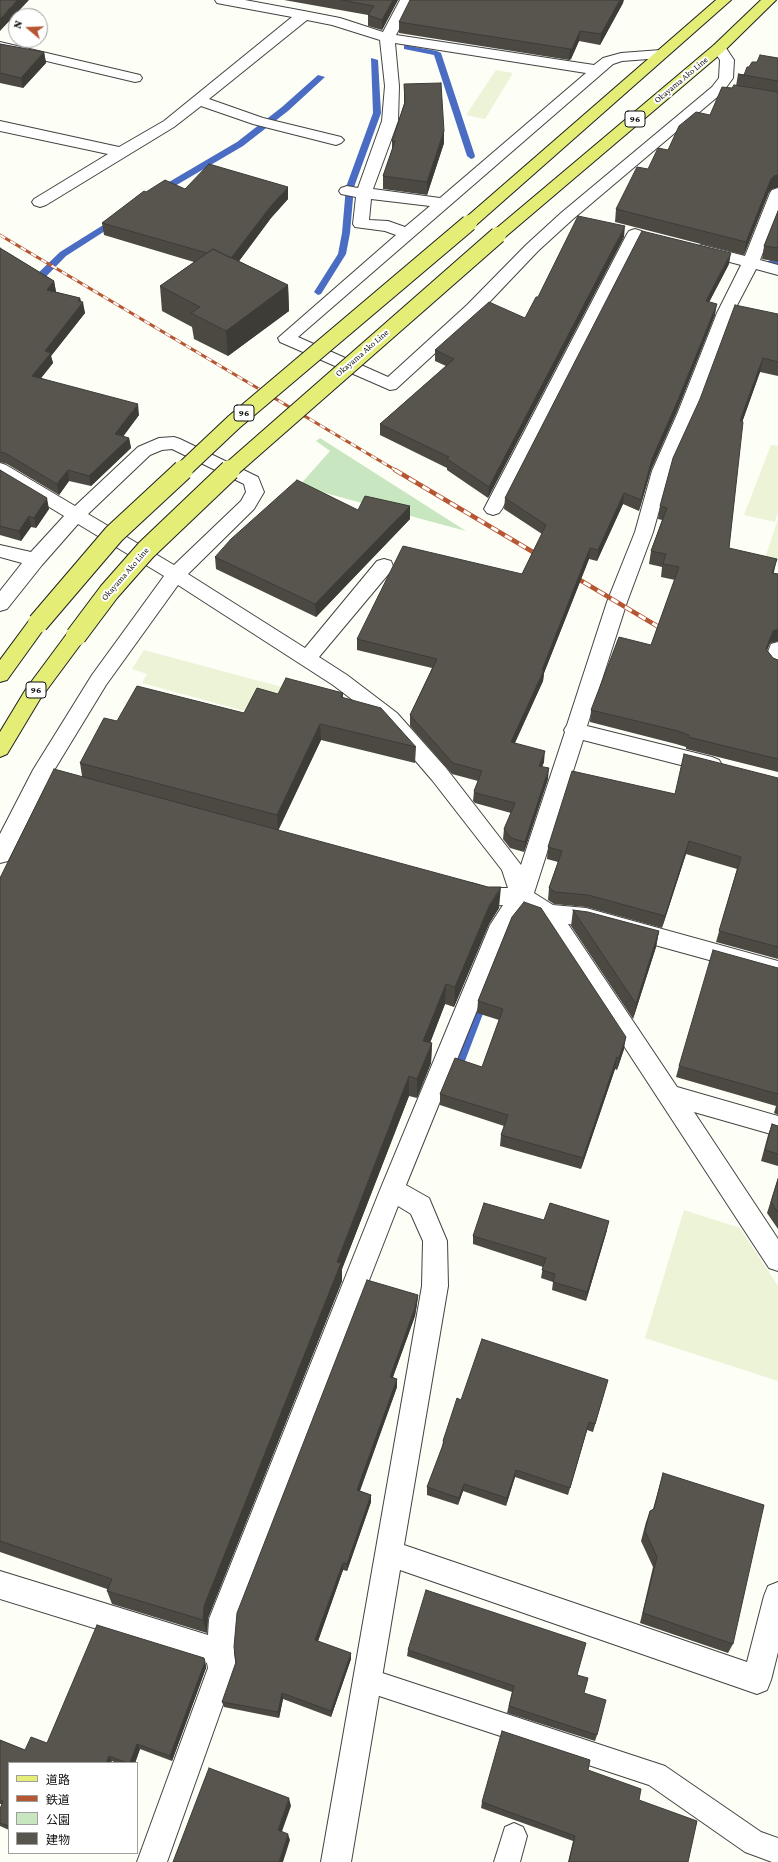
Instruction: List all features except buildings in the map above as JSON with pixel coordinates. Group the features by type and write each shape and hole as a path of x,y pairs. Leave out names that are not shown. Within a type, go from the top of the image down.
{"main road":[{"name":"96","path":"0,675 38,623 114,534 234,422 469,222 724,0"},
{"name":"Okayama Ako Line","path":"0,749 33,694 109,592 146,550 188,509 264,439 498,235 719,48 769,0"}],"street":[{"path":"222,0 335,21 387,38 596,70"},
{"path":"407,0 387,38 392,86 390,121 355,192 361,224 388,226 408,234"},
{"path":"40,202 169,124 304,15"},
{"path":"0,46 136,78"},
{"path":"661,54 621,58 608,61 596,70 444,203 286,338 390,385 473,309 532,248 575,218 717,90 726,78 728,60 719,48"},
{"path":"717,90 732,92"},
{"path":"198,100 266,123 336,140"},
{"path":"0,126 121,152"},
{"path":"355,192 444,203"},
{"path":"152,1862 222,1668 220,1653 223,1619 392,1190 501,925 522,896 616,602 644,532 660,470 687,412 725,313 751,262 778,193"},
{"path":"493,509 635,234"},
{"path":"689,247 778,270"},
{"path":"0,604 35,560 75,516 144,451 159,444 174,443 252,481 255,492 248,505 174,576 99,680 40,776 0,855"},
{"path":"0,469 174,576 189,583 340,680 390,718 439,774 512,866 522,896"},
{"path":"0,551 35,560"},
{"path":"307,659 384,566"},
{"path":"778,649 774,662 778,665"},
{"path":"574,730 733,770"},
{"path":"40,776 94,790"},
{"path":"449,886 487,897 522,896 549,913 778,1260"},
{"path":"549,913 586,917 778,970"},
{"path":"669,1095 778,1126"},
{"path":"336,1862 435,1286 435,1241 420,1206 392,1190"},
{"path":"389,1553 757,1680 778,1596"},
{"path":"0,1585 220,1653"}],"lane":[{"path":"367,1680 656,1775 754,1843 778,1851"},
{"path":"507,1862 514,1836"}],"green space":[{"path":"496,70 513,73 485,119 466,115"},
{"path":"320,438 466,531 299,486 330,451 316,441"},
{"path":"771,445 778,446 778,512 775,522 744,515"},
{"path":"778,519 778,561 765,558"},
{"path":"144,650 285,688 279,699 248,712 142,683 147,674 132,669"},
{"path":"684,1210 740,1228 778,1286 778,1381 645,1338"}],"waterway":[{"path":"407,47 437,53 471,156"},
{"path":"318,292 342,254 346,233 350,187 377,113 374,60"},
{"path":"160,191 240,144 285,109 321,77"},
{"path":"32,286 37,279 63,254 116,220"},
{"path":"771,263 778,264"},
{"path":"454,1074 483,998"}],"railway":[{"path":"0,235 397,471"},
{"path":"395,470 543,558"},
{"path":"570,574 667,632"}]}
